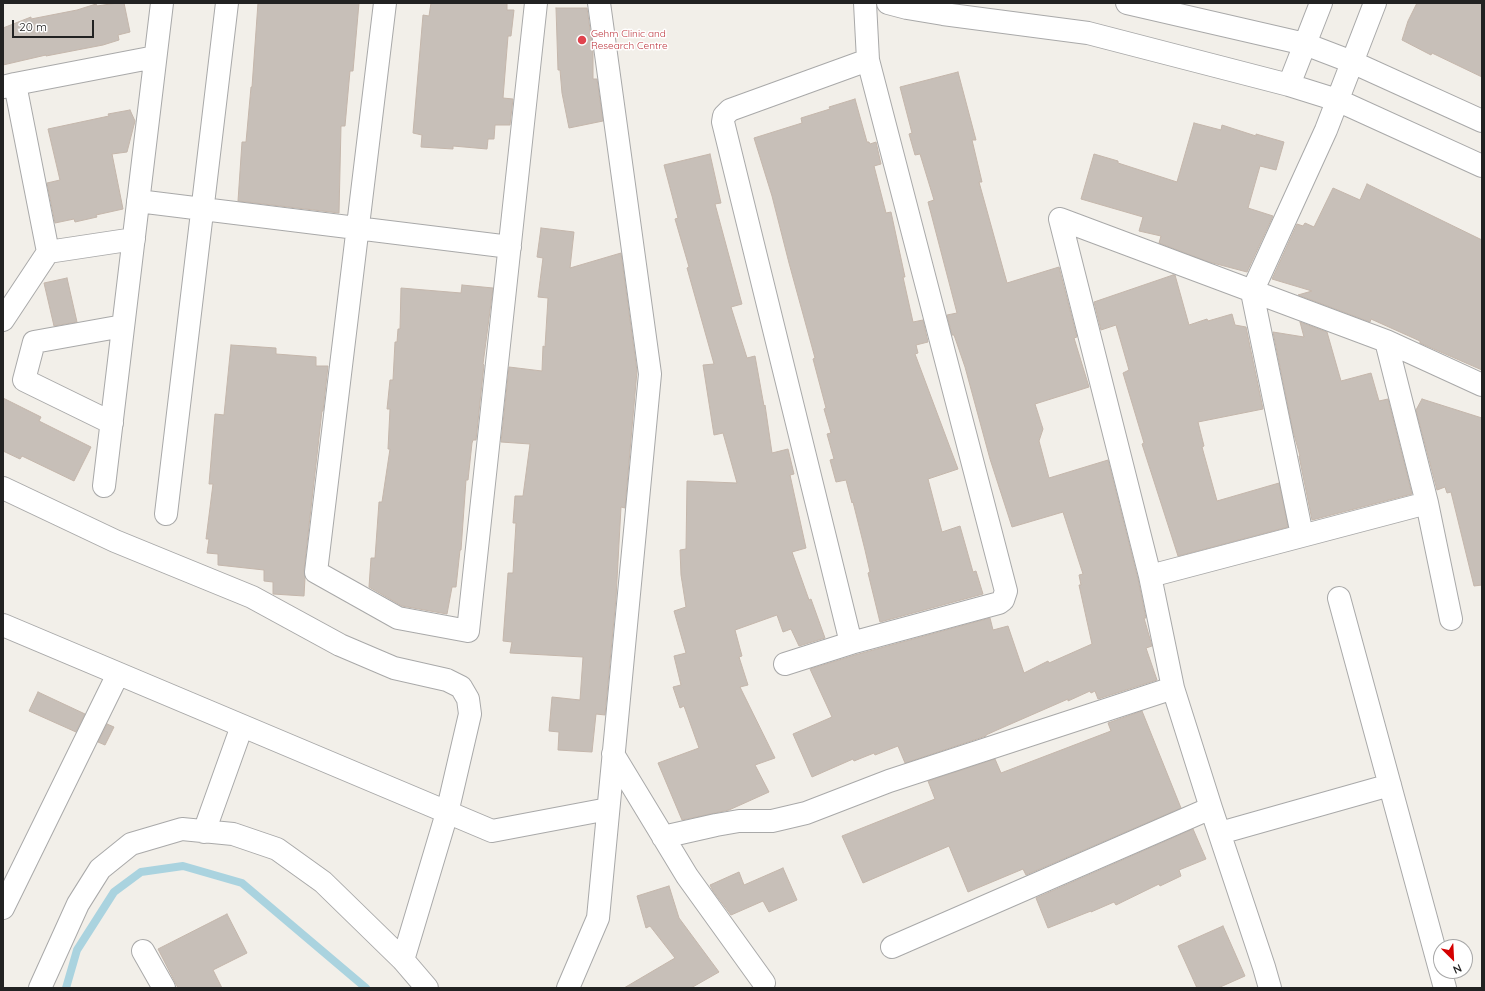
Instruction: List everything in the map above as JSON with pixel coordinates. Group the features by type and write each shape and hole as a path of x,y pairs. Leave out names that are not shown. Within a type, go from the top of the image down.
{"street":[{"path":"104,486 162,3"},
{"path":"166,514 227,3"},
{"path":"385,3 316,572 398,618 468,631 536,3"},
{"path":"568,988 598,918 650,374 599,3"},
{"path":"785,664 851,643 999,603 1003,600 1006,591 868,60 865,3"},
{"path":"1127,3 1305,44 1352,62 1482,121"},
{"path":"1289,85 1321,3"},
{"path":"1302,535 1252,292 1323,137 1375,3"},
{"path":"901,5 1088,33 1289,85 1337,100 1482,166"},
{"path":"3,320 48,252 9,86 155,57"},
{"path":"851,643 723,122 724,116 730,110 868,60"},
{"path":"138,201 510,247"},
{"path":"1270,988 1211,808 1174,688 1150,576 1060,219 1386,341 1482,386"},
{"path":"48,252 134,239"},
{"path":"112,423 24,380 34,342 123,326"},
{"path":"1386,341 1427,503 1451,619"},
{"path":"3,488 115,541 252,597 340,645 394,668 447,680 462,687 468,699 470,714 447,813 403,960"},
{"path":"1150,576 1427,503"},
{"path":"1339,598 1445,988"},
{"path":"3,625 492,831 608,809"},
{"path":"3,908 118,674"},
{"path":"663,837 739,821 772,821 806,813 889,781 1174,688"},
{"path":"204,832 242,726"},
{"path":"613,754 687,876 766,986"},
{"path":"1220,833 1390,785"},
{"path":"892,947 1211,808"},
{"path":"40,988 78,904 100,869 131,844 182,829 233,834 277,850 323,882 403,960 427,988"},
{"path":"143,950 164,988"}],"building":[{"path":"124,3 130,32 118,35 119,40 103,45 46,55 3,65 3,28 31,17 31,19 77,10 96,4 97,6"},
{"path":"258,3 359,3 353,71 350,71 345,126 341,126 339,213 238,201 242,142 246,142 252,87"},
{"path":"431,3 507,3 507,10 514,10 511,36 508,36 503,98 513,99 510,125 495,125 494,139 488,139 487,149 453,146 453,149 421,147 422,135 413,133 423,15 429,16"},
{"path":"1417,3 1482,3 1482,77 1432,53 1431,55 1402,40 1408,21"},
{"path":"556,8 587,8 593,50 593,79 597,79 603,121 569,128 562,93 560,70 558,70"},
{"path":"958,72 976,140 972,140 982,182 979,182 1007,283 1059,267 1077,337 1074,338 1089,387 1035,404 1043,429 1039,441 1049,478 1108,460 1138,579 1146,618 1144,618 1152,646 1146,648 1157,680 1098,699 1095,691 1091,693 1090,691 1068,701 1068,699 986,736 905,763 898,746 875,755 874,753 854,761 853,759 812,777 793,734 832,717 810,669 855,655 990,618 993,630 1008,626 1024,673 1048,661 1049,663 1092,644 1079,585 1081,585 1079,575 1083,574 1063,512 1012,527 990,459 965,367 954,335 952,335 947,315 957,313 928,202 934,200 920,154 915,155 909,134 912,133 900,87"},
{"path":"855,99 867,142 870,144 876,142 881,164 874,166 886,213 891,212 913,322 923,320 928,342 916,345 918,353 915,354 958,469 928,479 942,532 960,526 973,572 976,571 983,594 880,622 868,573 870,572 853,502 852,503 846,480 836,482 830,460 834,459 827,434 831,433 813,359 815,358 772,196 754,138 802,123 801,118"},
{"path":"130,110 135,121 127,152 112,154 123,209 96,215 97,217 75,222 74,219 55,223 47,183 60,180 48,129"},
{"path":"1194,123 1221,130 1222,125 1256,136 1256,134 1284,142 1276,170 1260,166 1248,208 1273,216 1247,272 1209,262 1159,243 1161,236 1139,231 1143,217 1081,199 1094,154 1177,182"},
{"path":"710,154 721,203 715,204 742,304 731,307 747,358 755,356 764,406 765,405 772,453 788,449 794,474 790,475 806,548 792,552 809,600 811,599 825,638 799,646 791,629 783,632 777,615 735,630 742,656 739,657 748,685 740,687 775,758 755,765 769,792 729,810 682,820 658,763 699,748 684,706 680,708 673,687 681,685 674,656 686,653 674,611 686,607 681,575 680,550 686,549 687,481 737,483 723,433 714,435 703,365 714,364 687,268 689,267 675,219 678,218 664,165"},
{"path":"1367,184 1482,240 1482,370 1420,343 1420,341 1371,319 1370,322 1298,295 1312,291 1272,279 1297,224 1303,226 1305,223 1314,227 1333,188 1360,200"},
{"path":"541,228 574,232 570,268 621,253 637,371 625,508 621,507 616,598 605,715 596,714 592,752 558,750 559,732 549,731 552,697 580,700 583,657 510,653 512,642 503,641 508,573 513,573 516,523 513,523 515,496 523,496 530,444 501,442 509,367 542,371 548,298 538,297 543,258 537,257"},
{"path":"1175,275 1189,325 1207,319 1208,321 1232,314 1235,325 1246,327 1263,409 1198,422 1204,446 1202,447 1217,501 1279,483 1288,527 1178,556 1142,444 1144,443 1123,373 1129,370 1116,325 1101,330 1094,302"},
{"path":"67,278 77,322 54,326 44,283"},
{"path":"462,285 493,288 483,364 476,440 473,440 472,443 468,480 466,480 461,550 456,587 452,587 447,614 402,606 369,587 371,558 375,558 379,502 382,502 390,449 388,449 390,409 387,409 390,380 393,380 395,342 397,342 398,329 400,329 401,288 461,293"},
{"path":"1300,322 1327,332 1341,381 1371,373 1379,401 1388,399 1412,494 1312,520 1300,456 1293,431 1273,332 1304,337"},
{"path":"231,345 276,348 276,354 316,357 316,366 328,366 304,570 304,596 273,594 273,582 264,581 264,570 218,565 218,554 207,553 209,539 206,539 213,484 209,484 215,414 224,415"},
{"path":"3,398 41,417 39,421 91,447 74,481 22,456 20,459 3,451"},
{"path":"1422,399 1482,418 1482,585 1474,586 1451,492 1447,493 1445,487 1437,490 1416,410"},
{"path":"38,692 85,714 76,732 29,711"},
{"path":"1142,711 1181,808 1026,875 1023,869 968,892 949,846 863,883 842,836 935,799 928,781 995,759 1001,773 1111,731 1108,723"},
{"path":"107,724 114,727 105,745 98,742"},
{"path":"1193,829 1206,859 1179,870 1181,876 1160,886 1159,884 1116,905 1114,902 1048,928 1036,898"},
{"path":"783,868 797,900 769,912 763,901 731,915 710,885 739,872 744,885"},
{"path":"669,886 679,918 719,972 691,988 624,988 675,958 650,926 646,928 637,896"},
{"path":"227,914 247,953 213,970 222,988 178,988 158,949"},
{"path":"1223,926 1245,976 1218,988 1197,988 1178,946"}],"waterway":[{"path":"66,988 77,950 114,892 141,872 183,866 242,883 366,988"}],"place":[{"name":"Gehm Clinic and Research Centre","path":"582,40"}]}
